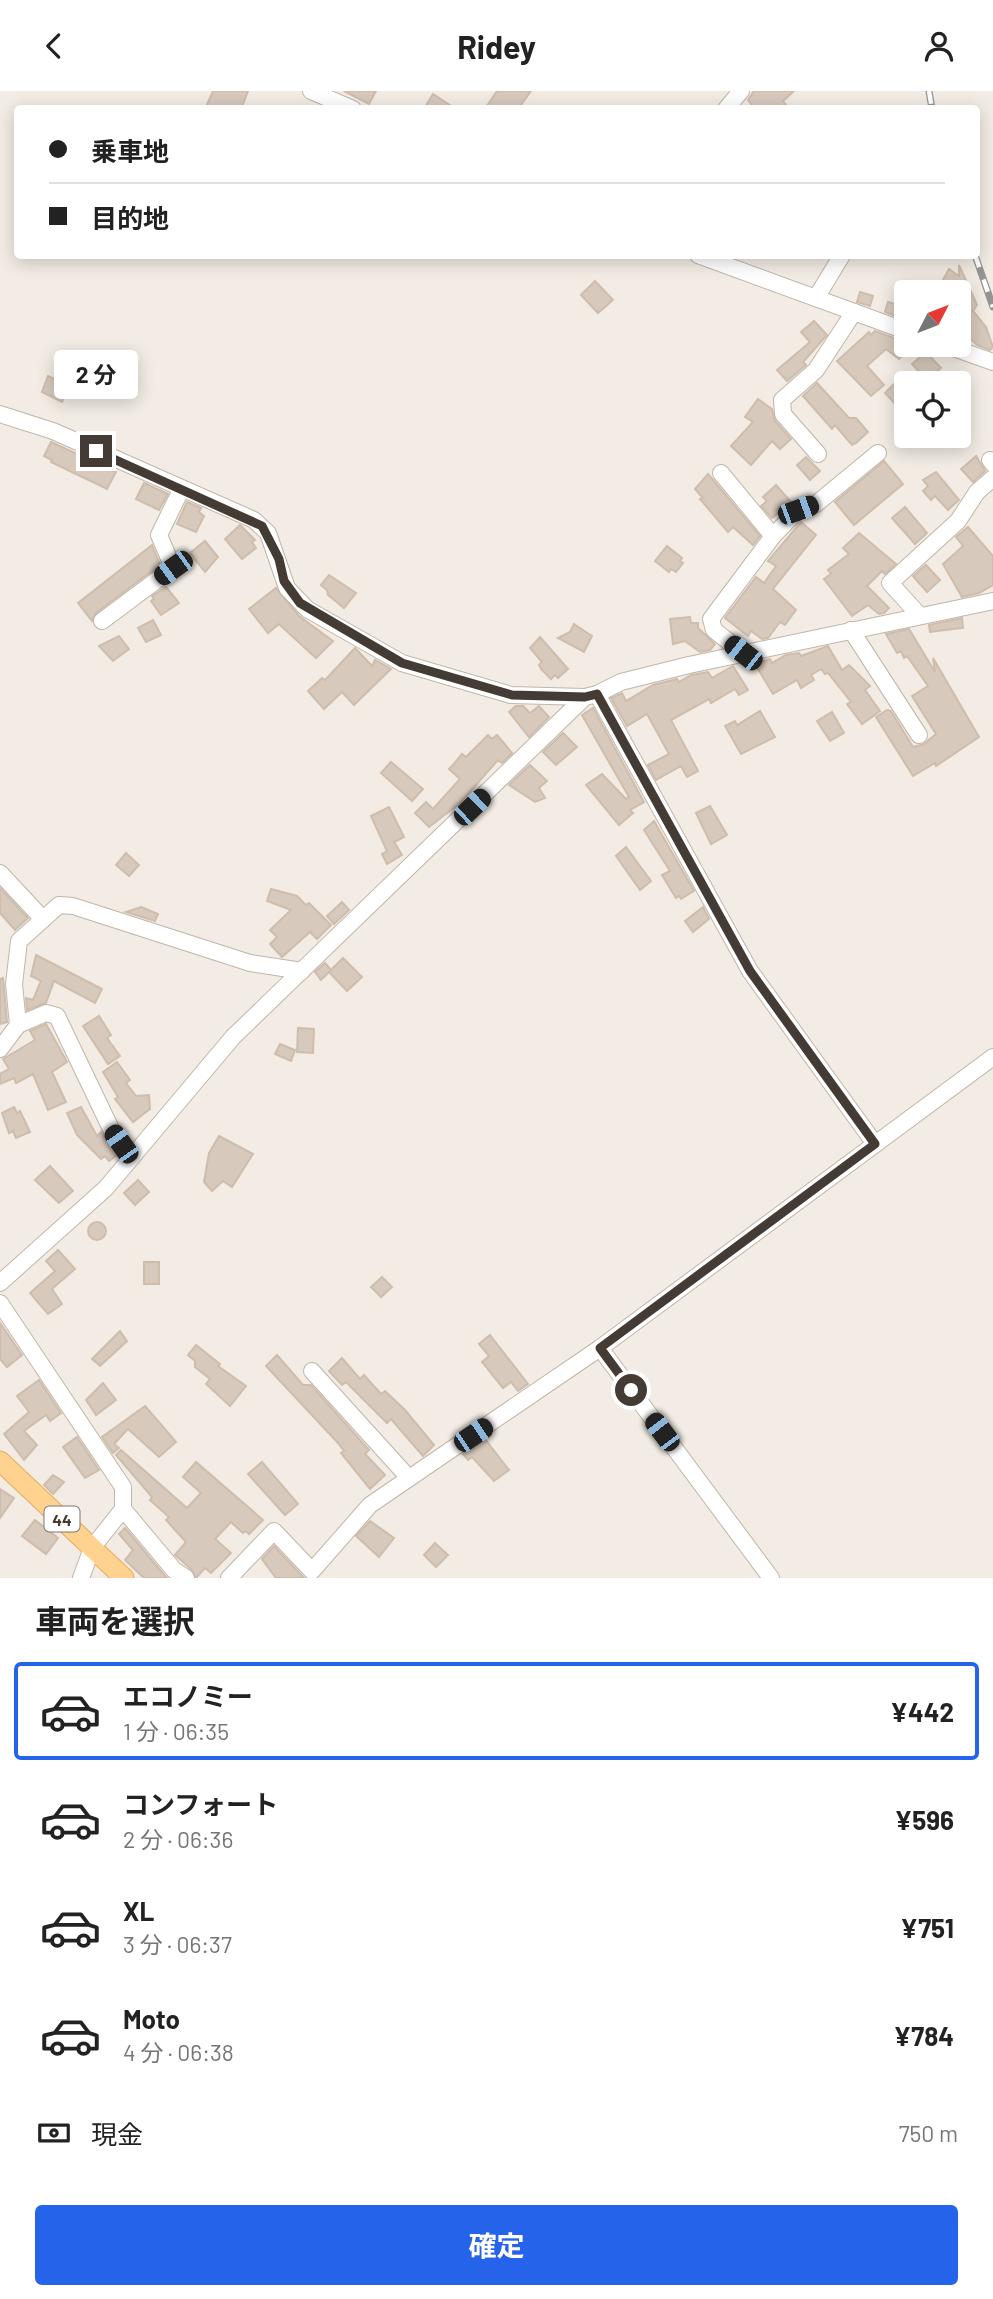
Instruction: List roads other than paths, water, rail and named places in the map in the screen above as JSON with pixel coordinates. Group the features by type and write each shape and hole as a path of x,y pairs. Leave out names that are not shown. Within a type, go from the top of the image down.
{"main road":[{"name":"44","path":"0,1461 124,1578"}],"street":[{"path":"311,91 344,105"},
{"path":"729,105 741,91"},
{"path":"709,259 894,327"},
{"path":"816,298 840,259"},
{"path":"807,450 783,414 782,400 816,370 854,312"},
{"path":"971,354 993,362"},
{"path":"0,414 53,431 262,526 279,559 284,581 300,603 402,663 512,695 591,696"},
{"path":"743,653 713,630 711,619 774,536 798,510 816,503 878,453"},
{"path":"721,473 774,536"},
{"path":"920,616 890,583 958,521 977,492 993,478"},
{"path":"102,621 173,568 159,535 181,490"},
{"path":"0,1283 106,1188 233,1037 591,696 621,682 743,653 993,601"},
{"path":"850,631 919,735"},
{"path":"591,696 750,971 875,1144"},
{"path":"0,873 42,918"},
{"path":"18,1025 14,984 16,952 23,937 42,918 53,908 66,904 250,963 302,971"},
{"path":"0,1048 18,1025 46,1013 57,1016 112,1131 131,1157"},
{"path":"229,1578 274,1531 312,1571 370,1504 600,1348 993,1057"},
{"path":"0,1303 123,1487 123,1509 92,1548 81,1578"},
{"path":"600,1348 771,1578"},
{"path":"312,1371 409,1478"},
{"path":"123,1509 174,1570 186,1578"}],"railway":[{"path":"929,91 931,105"},
{"path":"976,259 993,307"}]}
